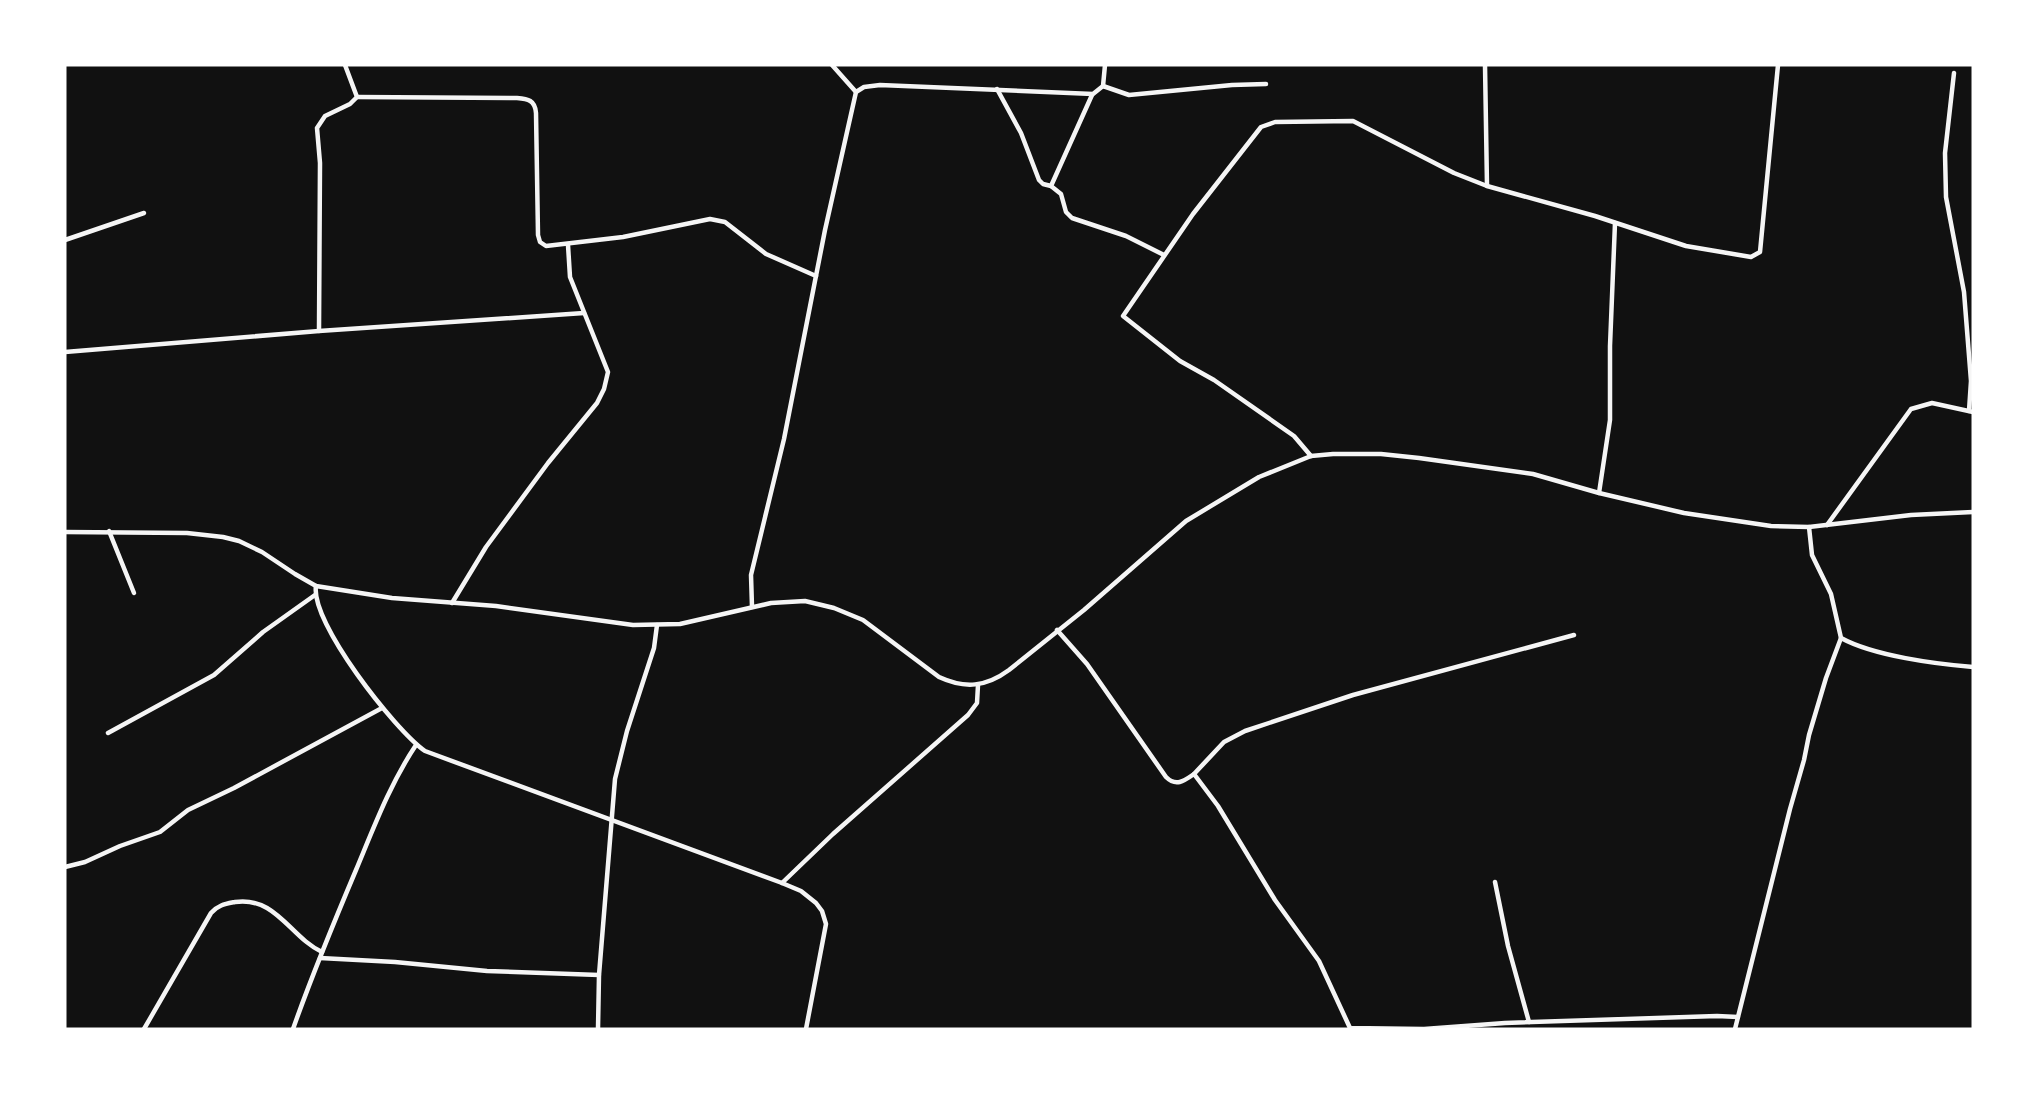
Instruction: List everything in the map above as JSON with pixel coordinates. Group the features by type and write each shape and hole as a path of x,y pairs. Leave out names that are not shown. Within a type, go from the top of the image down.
{"street":[{"path":"345,65 357,97"},
{"path":"832,65 856,92"},
{"path":"1051,186 1093,94 1103,86 1105,65"},
{"path":"1485,65 1487,186"},
{"path":"1311,456 1294,436 1214,380 1180,361 1123,316 1211,189 1258,129 1266,124 1353,121 1454,173 1487,186 1686,246 1751,257 1760,252 1778,65"},
{"path":"1827,526 1910,409 1932,402 1971,411 1964,292 1946,197 1945,153 1954,73"},
{"path":"1103,86 1129,95 1266,84"},
{"path":"752,607 751,575 784,439 856,92 864,87 880,85 1093,94"},
{"path":"997,89 1021,133 1039,180 1063,196 1065,209 1072,218 1126,236 1164,255"},
{"path":"319,331 320,200 317,128 325,116 350,104 357,97 517,97 532,101 536,113 539,239 545,246 642,234 710,219 725,222 766,254 816,276"},
{"path":"65,240 144,213"},
{"path":"1599,493 1610,419 1615,223"},
{"path":"453,603 486,547 548,463 597,403 604,389 608,372 570,277 568,245"},
{"path":"65,352 584,313"},
{"path":"65,532 187,533 239,541 262,552 316,586 392,598 496,606 633,625 687,622 752,607 805,601 863,620 939,677 951,682 978,685 1000,677 1204,508 1259,477 1311,456 1381,454 1533,474 1684,513 1746,524 1809,527 1973,512"},
{"path":"1735,1029 1809,735 1841,638 1831,594 1812,555 1809,527"},
{"path":"109,531 134,593"},
{"path":"316,586 314,595 320,614 333,637 382,708 416,745 439,757 782,883 801,891 816,903 826,924 806,1029"},
{"path":"108,733 214,675 263,632 314,595"},
{"path":"598,1029 599,975 615,779 620,753 654,648 657,625"},
{"path":"1057,631 1087,664 1168,779 1178,783 1194,775 1224,742 1245,731 1353,695 1574,635"},
{"path":"1841,638 1860,646 1920,660 1973,667"},
{"path":"782,883 833,834 968,716 977,704 978,685"},
{"path":"65,867 85,862 160,832 188,810 382,708"},
{"path":"293,1029 386,797 416,745"},
{"path":"1194,775 1218,806 1275,900 1319,961 1350,1028 1461,1028 1529,1022 1738,1017"},
{"path":"1494,882 1529,1022"},
{"path":"144,1029 211,913 220,905 244,901 262,904 277,914 321,955 487,971 599,975"}]}
